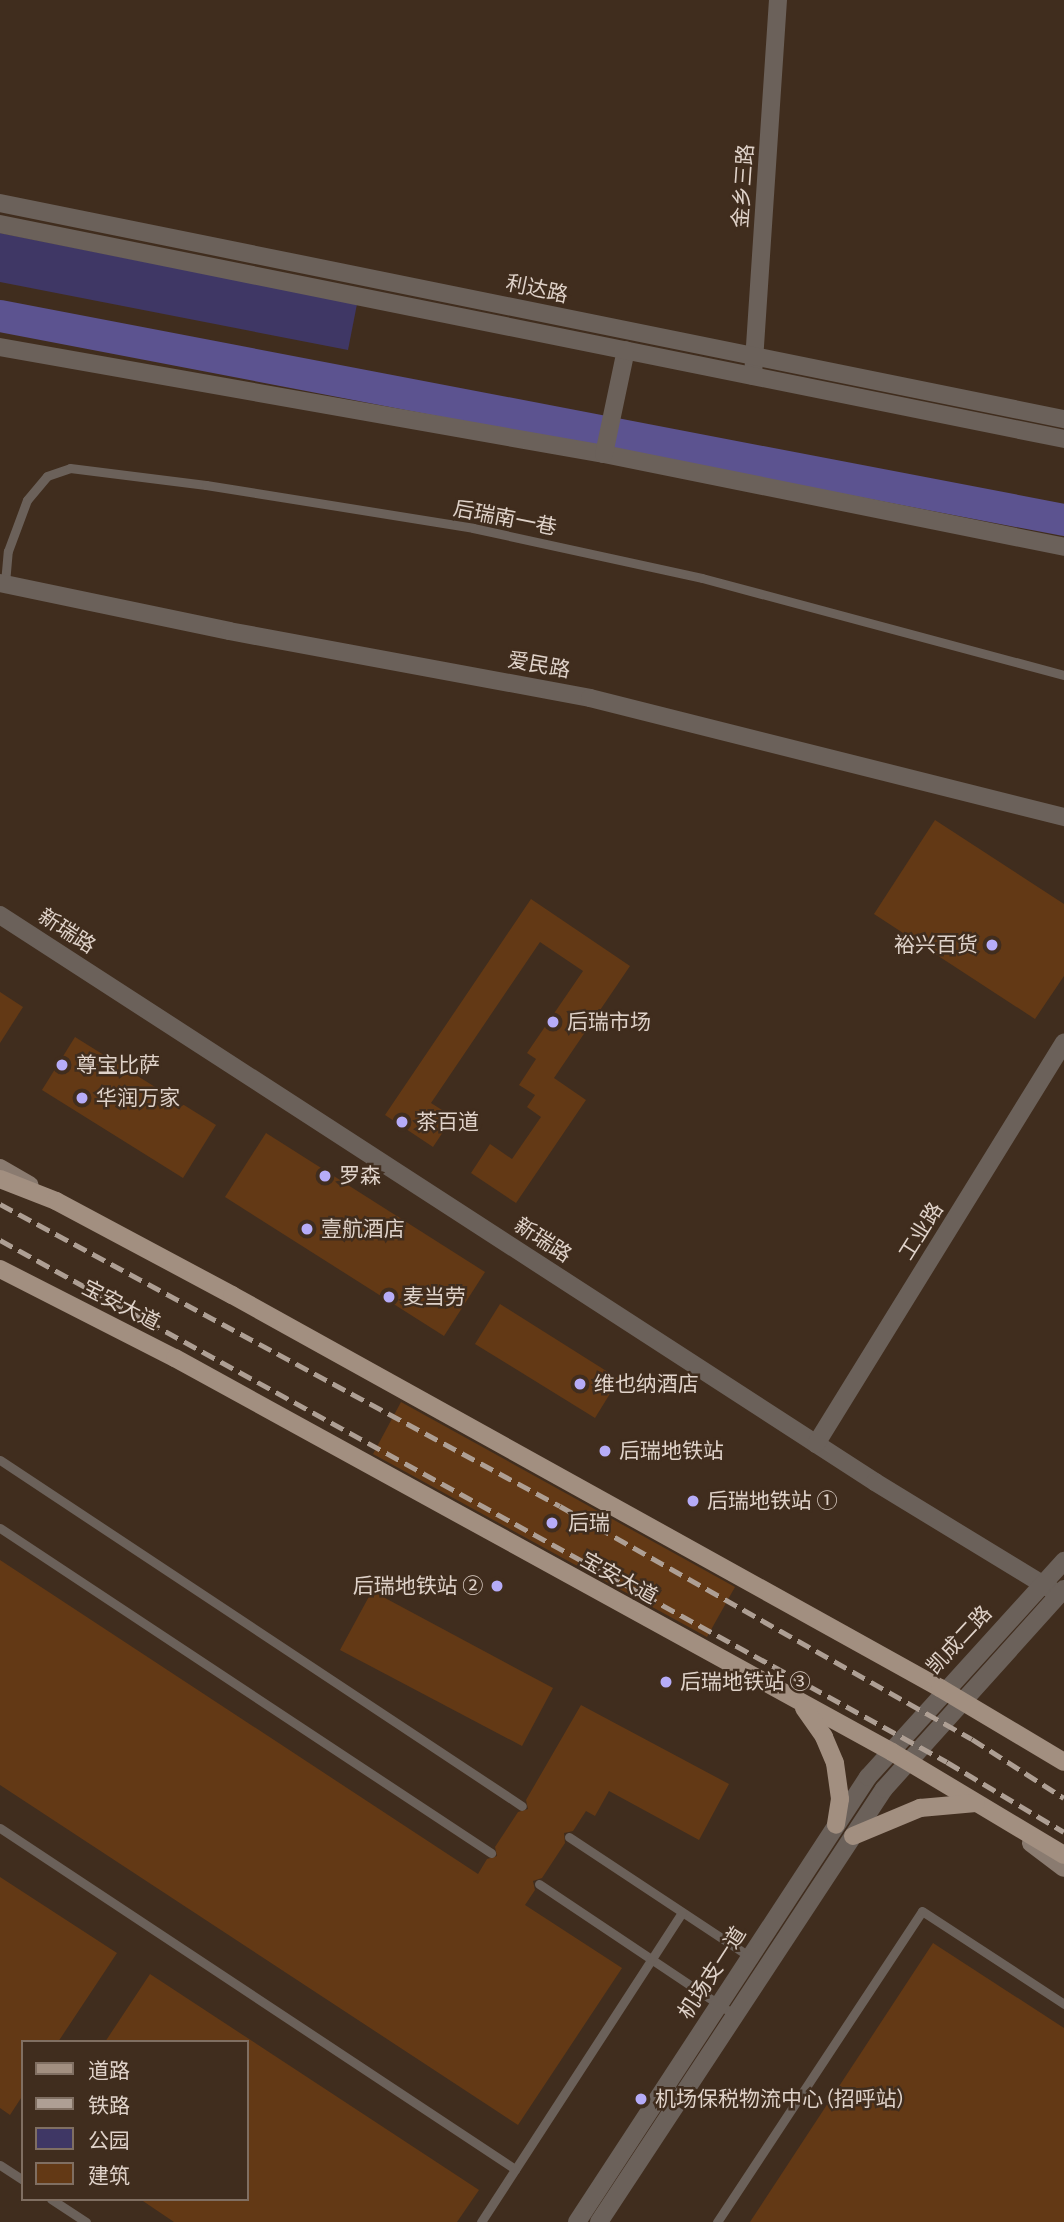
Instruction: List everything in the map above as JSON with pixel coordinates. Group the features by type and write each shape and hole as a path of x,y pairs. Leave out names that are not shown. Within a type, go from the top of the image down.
{"main road":[{"path":"0,1168 943,1690 1064,1762"},
{"path":"0,1179 56,1201"},
{"name":"宝安大道","path":"2,1270 175,1358 793,1698 889,1751 1064,1855"},
{"path":"793,1698 816,1723 832,1756 839,1786 836,1825"},
{"path":"853,1836 919,1808 981,1805 1064,1868"}],"street":[{"name":"金乡三路","path":"753,376 778,0"},
{"name":"利达路","path":"0,203 1064,419"},
{"name":"利达路","path":"0,224 1064,439"},
{"path":"0,347 604,454 1064,547"},
{"path":"604,454 626,350"},
{"name":"爱民路","path":"3,583 229,631 590,698 1064,817"},
{"name":"新瑞路","path":"0,915 816,1444 1062,1594"},
{"name":"工业路","path":"816,1444 1064,1042"},
{"name":"凯成二路","path":"889,1751 1064,1561"},
{"name":"凯成二路","path":"906,1761 960,1700 1062,1594"},
{"name":"机场支一道","path":"577,2222 836,1825 889,1751"},
{"name":"机场支一道","path":"600,2222 766,1967 906,1761"}],"lane":[{"name":"后瑞南一巷","path":"3,583 8,551 27,500 47,476 70,468 206,485 473,528 702,578 1064,675"},
{"path":"0,1461 522,1806"},
{"path":"0,1528 491,1853"},
{"path":"0,1828 515,2169"},
{"path":"569,1837 766,1967"},
{"path":"539,1884 736,2015"},
{"path":"717,2222 922,1911 1064,2004"},
{"path":"481,2222 682,1912"},
{"path":"0,2165 21,2179"},
{"path":"54,2201 86,2222"}],"green space":[{"path":"0,233 357,304 348,350 0,282"}],"building":[{"name":"裕兴百货","path":"935,820 1064,904 1064,976 1035,1019 874,914"},
{"path":"531,899 630,966 554,1078 586,1100 516,1203 471,1173 490,1144 512,1159 541,1117 527,1107 535,1095 519,1085 536,1059 527,1053 583,971 540,942 431,1103 453,1117 433,1147 385,1115"},
{"path":"0,992 23,1007 0,1043"},
{"path":"75,1037 216,1125 183,1178 42,1090"},
{"path":"266,1133 485,1272 444,1336 225,1197"},
{"path":"500,1304 619,1379 595,1418 475,1344"},
{"name":"后瑞","path":"401,1402 735,1587 707,1637 373,1454"},
{"path":"0,1560 478,1874 487,1859 497,1856 495,1847 518,1812 528,1809 526,1800 581,1705 729,1784 699,1840 609,1791 595,1816 586,1811 573,1831 564,1833 565,1843 542,1878 533,1881 535,1890 525,1905 622,1968 518,2125 0,1785"},
{"path":"372,1591 553,1688 522,1746 340,1650"},
{"path":"0,1877 117,1953 59,2040 21,2040 21,2098 10,2115 0,2108"},
{"path":"933,1943 1064,2028 1064,2222 750,2222"},
{"path":"150,1974 479,2190 457,2222 174,2222 143,2201 248,2201 248,2040 106,2040"}],"waterway":[{"path":"0,316 1064,520"}],"railway":[{"path":"0,1204 560,1506 972,1739 1064,1798"},
{"path":"0,1240 947,1762 1064,1832"}],"place":[{"name":"裕兴百货","path":"992,945"},
{"name":"后瑞市场","path":"553,1022"},
{"name":"尊宝比萨","path":"62,1065"},
{"name":"华润万家","path":"82,1098"},
{"name":"茶百道","path":"402,1122"},
{"name":"罗森","path":"325,1176"},
{"name":"壹航酒店","path":"307,1229"},
{"name":"麦当劳","path":"389,1297"},
{"name":"维也纳酒店","path":"580,1384"},
{"name":"后瑞地铁站","path":"605,1451"},
{"name":"后瑞地铁站 ①","path":"693,1501"},
{"name":"后瑞","path":"552,1523"},
{"name":"后瑞地铁站 ②","path":"497,1586"},
{"name":"后瑞地铁站 ③","path":"666,1682"},
{"name":"机场保税物流中心 (招呼站)","path":"641,2099"}]}
